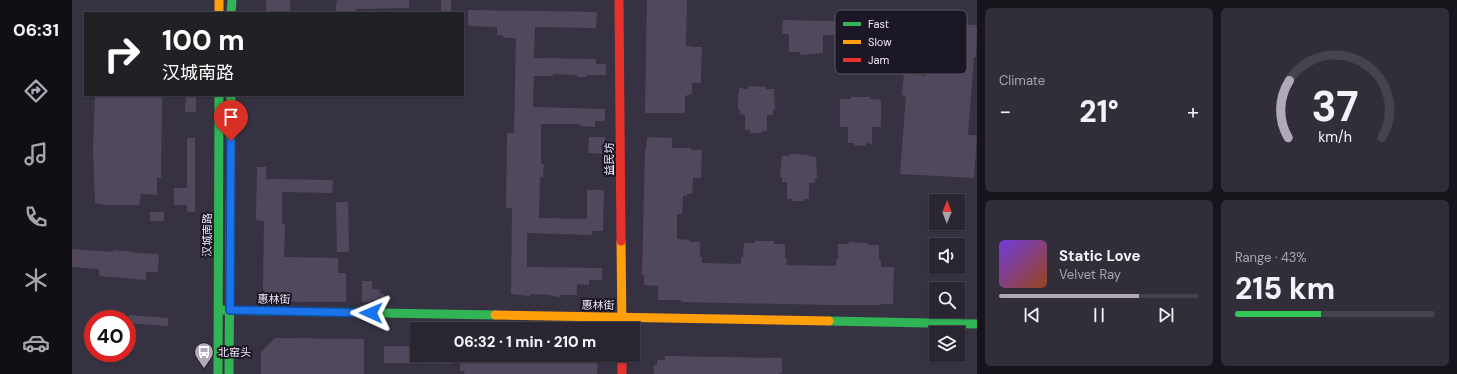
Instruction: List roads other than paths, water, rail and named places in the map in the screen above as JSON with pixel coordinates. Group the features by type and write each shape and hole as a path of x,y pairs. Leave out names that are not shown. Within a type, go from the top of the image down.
{"street":[{"path":"219,0 219,12"},
{"path":"232,0 232,12"},
{"name":"益民坊","path":"619,0 622,322"},
{"name":"汉城南路","path":"218,374 219,96"},
{"path":"230,374 231,96"},
{"name":"惠林街","path":"219,310 977,324"},
{"path":"622,362 622,374"}],"place":[{"name":"北窑头","path":"204,369"}]}
